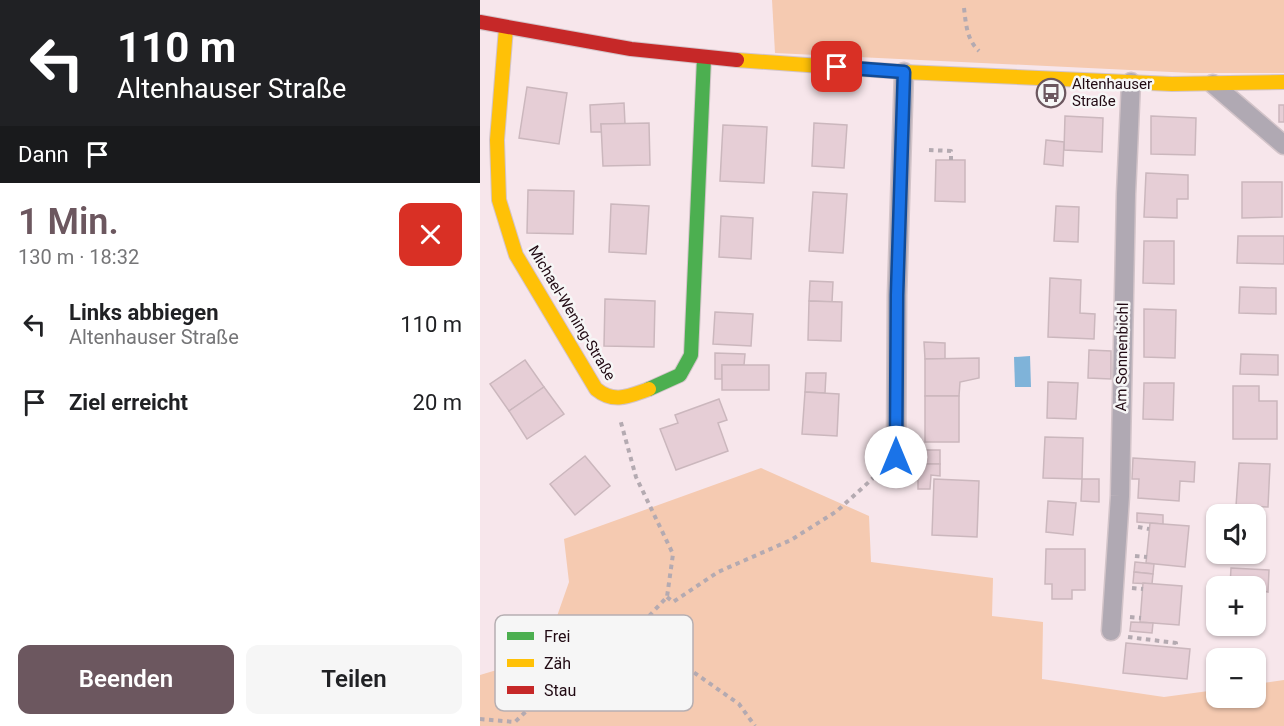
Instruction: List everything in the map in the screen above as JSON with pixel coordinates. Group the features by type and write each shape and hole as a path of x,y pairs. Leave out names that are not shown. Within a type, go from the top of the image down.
{"street":[{"path":"480,22 704,58 904,72 1131,82 1213,84 1284,82"},
{"name":"Michael-Wening-Straße","path":"506,28 497,140 499,200 516,255 596,389 607,397 614,398 653,389 679,376 687,367 692,354 704,58"},
{"path":"896,457 897,295 904,72"},
{"name":"Am Sonnenbichl","path":"1111,631 1119,525 1126,194 1131,82"},
{"path":"1213,84 1284,145"}],"path":[{"path":"929,150 951,151 951,160"},
{"path":"614,398 636,477 673,554 668,597 651,615"},
{"path":"668,597 673,602 718,572 791,540 837,511 896,457"},
{"path":"1111,631 1118,636 1143,642 1176,643 1176,648"},
{"path":"693,672 739,704 755,726"},
{"path":"480,719 515,722 526,711"}],"shaded area":[{"path":"772,0 1284,0 1284,73 1192,73 775,53"},
{"path":"761,468 869,516 871,562 993,578 992,616 1043,622 1042,679 1164,697 1206,691 1206,708 1266,708 1266,683 1284,680 1284,726 480,726 480,675 495,670 495,711 693,711 693,615 557,615 569,582 564,539"}],"water":[{"path":"1030,356 1031,387 1015,387 1014,357"}],"building":[{"path":"527,87 567,93 559,144 519,138"},
{"path":"624,103 625,124 601,124 602,132 591,132 590,105"},
{"path":"1279,105 1284,105 1284,122 1279,122"},
{"path":"1065,116 1103,118 1102,152 1064,150"},
{"path":"1151,116 1196,118 1195,155 1151,154"},
{"path":"649,123 650,165 603,166 601,124"},
{"path":"814,123 847,125 844,168 812,166"},
{"path":"723,125 767,127 764,183 720,181"},
{"path":"1046,140 1064,142 1063,166 1044,164"},
{"path":"936,160 965,160 965,202 935,201"},
{"path":"1146,173 1188,175 1188,199 1177,199 1177,218 1144,217"},
{"path":"1242,182 1282,182 1282,217 1242,218"},
{"path":"528,190 574,191 573,234 527,233"},
{"path":"813,192 847,194 843,253 809,251"},
{"path":"611,204 649,206 646,254 609,252"},
{"path":"1056,206 1079,207 1078,242 1054,241"},
{"path":"721,216 753,218 751,259 719,257"},
{"path":"1238,236 1284,236 1284,264 1237,263"},
{"path":"1144,241 1174,241 1174,284 1143,283"},
{"path":"1050,278 1081,280 1080,313 1095,314 1094,339 1048,337"},
{"path":"810,281 833,282 832,302 809,301"},
{"path":"1240,287 1276,288 1276,314 1239,313"},
{"path":"605,299 655,301 654,347 604,346"},
{"path":"809,301 842,302 841,341 808,340"},
{"path":"1144,309 1176,310 1175,358 1144,357"},
{"path":"715,312 753,314 751,346 713,344"},
{"path":"924,342 945,343 945,359 925,359"},
{"path":"1089,350 1111,351 1111,379 1088,378"},
{"path":"715,353 745,354 744,365 722,365 722,379 715,379"},
{"path":"1241,354 1278,355 1278,375 1240,374"},
{"path":"979,358 979,378 960,382 959,396 925,396 925,359"},
{"path":"525,360 544,387 509,411 490,384"},
{"path":"722,365 769,365 769,390 722,390"},
{"path":"806,373 826,373 825,393 805,392"},
{"path":"1048,382 1078,383 1076,419 1047,418"},
{"path":"1144,383 1174,383 1173,420 1143,419"},
{"path":"1233,386 1259,386 1259,401 1277,401 1277,439 1233,439"},
{"path":"544,387 564,414 527,439 509,411"},
{"path":"805,392 839,394 837,436 802,434"},
{"path":"925,396 959,396 959,442 925,442"},
{"path":"719,399 727,420 718,423 728,451 676,470 660,429 678,423 675,415"},
{"path":"1045,437 1083,438 1082,479 1043,478"},
{"path":"918,450 940,450 940,464 918,464"},
{"path":"585,456 610,486 575,515 550,484"},
{"path":"1133,458 1195,462 1194,482 1180,481 1179,501 1138,498 1139,479 1132,479"},
{"path":"1239,463 1270,464 1268,507 1266,504 1236,504"},
{"path":"918,464 940,464 940,476 931,475 930,489 918,489"},
{"path":"934,479 979,481 977,537 932,535"},
{"path":"1082,479 1099,479 1099,502 1081,501"},
{"path":"1048,501 1076,503 1073,535 1046,532"},
{"path":"1137,513 1163,515 1163,524 1137,522"},
{"path":"1150,523 1189,526 1185,567 1146,563"},
{"path":"1046,549 1085,549 1085,590 1072,590 1072,599 1052,599 1052,584 1045,584"},
{"path":"1135,562 1154,564 1153,574 1134,572"},
{"path":"1231,568 1269,570 1268,592 1266,592 1266,576 1231,576"},
{"path":"1134,572 1153,574 1152,584 1133,583"},
{"path":"1143,583 1182,586 1179,625 1140,622"},
{"path":"1131,622 1153,623 1152,633 1130,631"},
{"path":"1126,643 1190,649 1187,679 1123,673"}],"traffic: fast":[{"path":"649,389 680,375 691,355 704,58"}],"traffic: slow":[{"path":"506,28 497,140 499,200 516,255 596,389 603,394 615,397 628,396 649,389"},
{"path":"737,60 904,72 1172,84 1284,82"}],"traffic: jam":[{"path":"480,22 631,49 737,60"}],"place":[{"name":"Altenhauser Straße","path":"1051,93"}],"route":[{"path":"837,67 904,72 897,295 896,457"}]}
